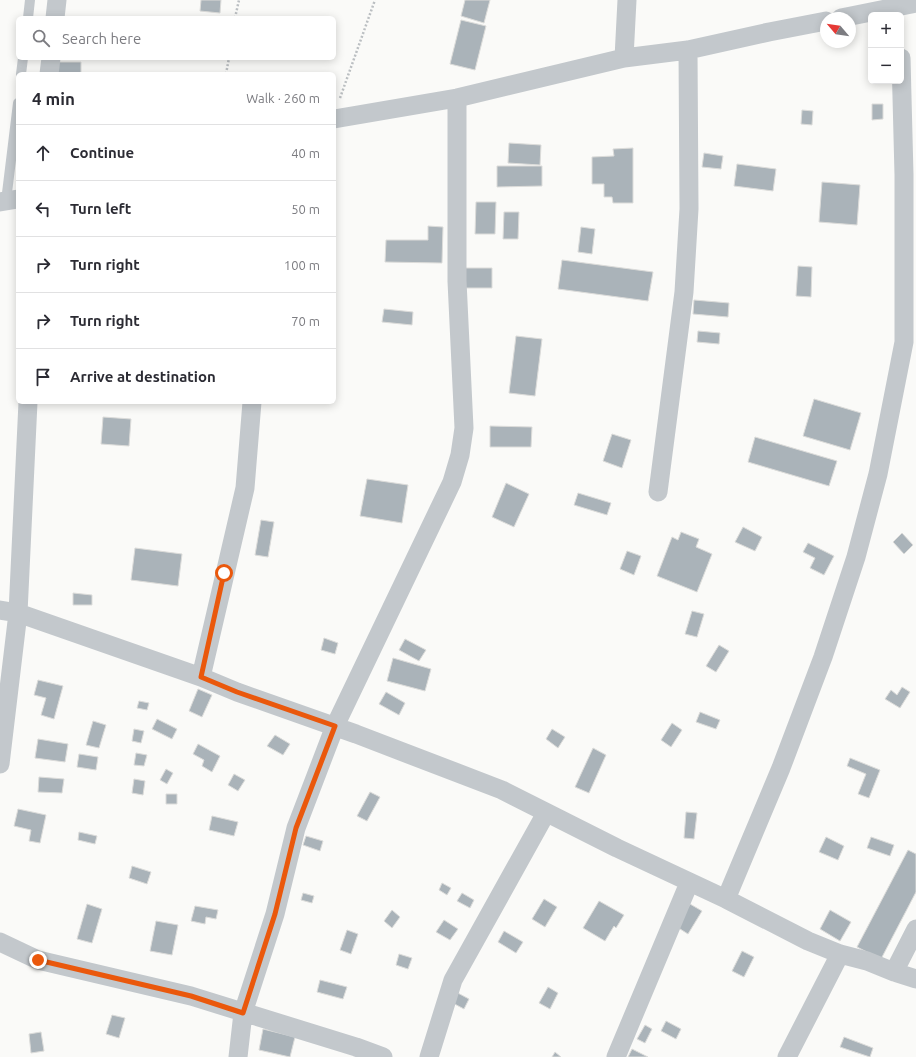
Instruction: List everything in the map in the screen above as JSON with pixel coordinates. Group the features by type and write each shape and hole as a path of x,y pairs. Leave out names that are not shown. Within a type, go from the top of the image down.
{"street":[{"path":"55,16 57,0"},
{"path":"624,58 627,0"},
{"path":"856,16 905,8"},
{"path":"337,110 457,98 624,58 688,50 820,22"},
{"path":"658,492 684,292 689,209 688,50"},
{"path":"49,72 51,60"},
{"path":"726,899 781,768 823,656 856,557 878,474 904,342 904,176 902,84"},
{"path":"238,1057 243,1013 275,914 296,828 335,726 452,482 460,455 464,428 457,281 457,98"},
{"path":"0,764 9,612 28,404"},
{"path":"201,677 245,488 252,404"},
{"path":"9,612 201,677 237,692 335,726 502,790 689,883 726,899 808,942 840,954 868,961 916,979"},
{"path":"429,1057 453,980 546,813"},
{"path":"616,1057 689,883"},
{"path":"894,972 916,930"},
{"path":"0,942 38,960 191,996 356,1047 383,1057"},
{"path":"787,1057 840,954"}],"lane":[{"path":"28,16 30,0"},
{"path":"22,72 23,60"},
{"path":"8,201 16,123"}],"path":[{"path":"235,16 239,0"},
{"path":"337,110 375,0"},
{"path":"226,72 229,60"}],"building":[{"path":"201,0 221,0 220,13 200,11"},
{"path":"465,0 490,0 484,23 461,16"},
{"path":"461,20 486,26 475,70 450,64"},
{"path":"57,62 81,62 81,72 57,72"},
{"path":"872,104 883,104 883,119 872,120"},
{"path":"802,110 813,111 812,125 801,124"},
{"path":"509,143 541,145 540,165 508,163"},
{"path":"633,148 633,203 613,203 612,197 604,197 604,184 592,184 592,157 614,156 613,149"},
{"path":"704,153 723,156 721,169 702,167"},
{"path":"737,164 776,169 773,191 734,186"},
{"path":"497,166 542,166 542,186 497,187"},
{"path":"822,182 860,185 857,225 819,222"},
{"path":"476,202 496,202 495,234 475,234"},
{"path":"504,212 519,212 518,239 503,239"},
{"path":"428,226 443,227 442,263 385,262 386,240 428,240"},
{"path":"581,227 595,229 592,254 578,252"},
{"path":"562,260 653,272 648,301 558,289"},
{"path":"798,266 812,267 811,297 796,296"},
{"path":"463,268 492,268 492,288 463,288"},
{"path":"694,300 729,303 728,317 693,314"},
{"path":"384,309 413,312 412,325 382,322"},
{"path":"698,331 720,333 719,344 697,342"},
{"path":"516,336 542,339 535,396 509,393"},
{"path":"814,399 861,413 850,450 803,436"},
{"path":"103,417 131,419 129,446 101,444"},
{"path":"490,426 532,427 531,447 490,447"},
{"path":"612,434 631,440 622,468 603,461"},
{"path":"755,437 837,461 829,486 748,462"},
{"path":"367,479 408,485 402,523 360,516"},
{"path":"506,483 529,494 514,527 492,517"},
{"path":"578,493 611,503 607,515 574,505"},
{"path":"261,520 274,522 268,557 255,555"},
{"path":"743,527 762,537 755,551 735,542"},
{"path":"681,532 699,539 696,547 712,554 697,592 657,576 672,537 678,540"},
{"path":"902,533 913,545 904,554 893,542"},
{"path":"808,543 834,556 824,575 810,568 815,558 803,552"},
{"path":"135,548 182,554 178,586 131,580"},
{"path":"627,551 641,556 634,575 620,569"},
{"path":"73,593 92,595 92,605 73,605"},
{"path":"692,611 704,614 697,637 685,634"},
{"path":"324,638 338,643 335,654 321,650"},
{"path":"405,639 426,650 419,661 399,650"},
{"path":"719,645 729,651 716,672 706,666"},
{"path":"393,658 431,669 425,691 387,681"},
{"path":"38,680 63,686 54,719 41,715 46,698 34,695"},
{"path":"902,687 910,692 900,708 885,699 891,690 897,695"},
{"path":"198,689 212,695 202,717 189,711"},
{"path":"386,692 405,703 399,715 379,704"},
{"path":"139,701 149,703 147,710 137,708"},
{"path":"700,712 720,720 716,729 696,722"},
{"path":"157,719 177,729 172,739 152,729"},
{"path":"93,721 106,725 99,748 86,745"},
{"path":"672,723 682,730 671,747 661,740"},
{"path":"134,729 144,731 141,743 132,741"},
{"path":"552,729 565,737 558,748 546,739"},
{"path":"275,735 290,744 283,755 267,746"},
{"path":"38,739 68,744 65,762 35,758"},
{"path":"198,744 220,756 212,772 202,766 204,760 193,754"},
{"path":"593,748 606,755 589,793 575,787"},
{"path":"136,753 147,755 144,766 134,765"},
{"path":"79,754 98,757 96,770 77,767"},
{"path":"850,758 880,770 869,798 858,794 866,774 847,766"},
{"path":"166,769 173,773 167,784 160,780"},
{"path":"234,774 245,780 238,791 228,785"},
{"path":"39,777 64,779 62,793 38,792"},
{"path":"134,779 145,781 143,795 132,793"},
{"path":"370,792 380,797 367,821 357,816"},
{"path":"166,794 177,794 177,804 166,804"},
{"path":"18,809 46,815 40,843 29,841 31,830 14,826"},
{"path":"686,812 697,813 694,839 684,838"},
{"path":"212,816 238,822 234,836 209,830"},
{"path":"79,832 97,836 95,844 78,840"},
{"path":"306,836 323,841 320,851 303,845"},
{"path":"826,837 844,846 838,860 819,852"},
{"path":"871,837 894,845 890,856 867,848"},
{"path":"908,850 916,854 916,892 881,959 857,947"},
{"path":"132,866 151,872 147,884 129,878"},
{"path":"442,883 451,888 447,895 439,890"},
{"path":"303,893 314,896 312,903 301,900"},
{"path":"462,893 474,900 470,908 457,901"},
{"path":"544,899 557,907 545,927 532,919"},
{"path":"599,901 624,915 616,928 614,926 605,941 583,928"},
{"path":"87,904 102,909 92,943 77,939"},
{"path":"690,904 702,911 688,934 677,927"},
{"path":"195,906 218,910 216,919 206,917 205,924 191,921"},
{"path":"392,910 400,917 392,928 384,921"},
{"path":"830,910 851,922 840,941 820,929"},
{"path":"444,920 458,929 450,940 436,932"},
{"path":"156,921 178,925 172,955 150,951"},
{"path":"347,930 358,934 351,954 340,950"},
{"path":"504,931 523,942 516,953 498,942"},
{"path":"742,951 754,957 744,977 732,971"},
{"path":"399,954 412,958 408,969 396,965"},
{"path":"320,980 347,987 343,999 317,992"},
{"path":"548,987 558,993 550,1009 539,1003"},
{"path":"454,991 469,999 464,1009 449,1001"},
{"path":"112,1015 125,1018 119,1038 106,1034"},
{"path":"666,1021 681,1029 676,1039 661,1031"},
{"path":"645,1025 652,1029 645,1043 637,1039"},
{"path":"263,1029 295,1037 290,1057 259,1050"},
{"path":"41,1032 44,1051 31,1053 29,1034"},
{"path":"844,1037 873,1048 870,1057 840,1047"},
{"path":"632,1049 648,1057 628,1057"},
{"path":"555,1052 561,1057 552,1057"}],"route":[{"path":"38,960 191,996 243,1013 275,914 296,828 335,726 237,692 201,677 224,573"}]}
